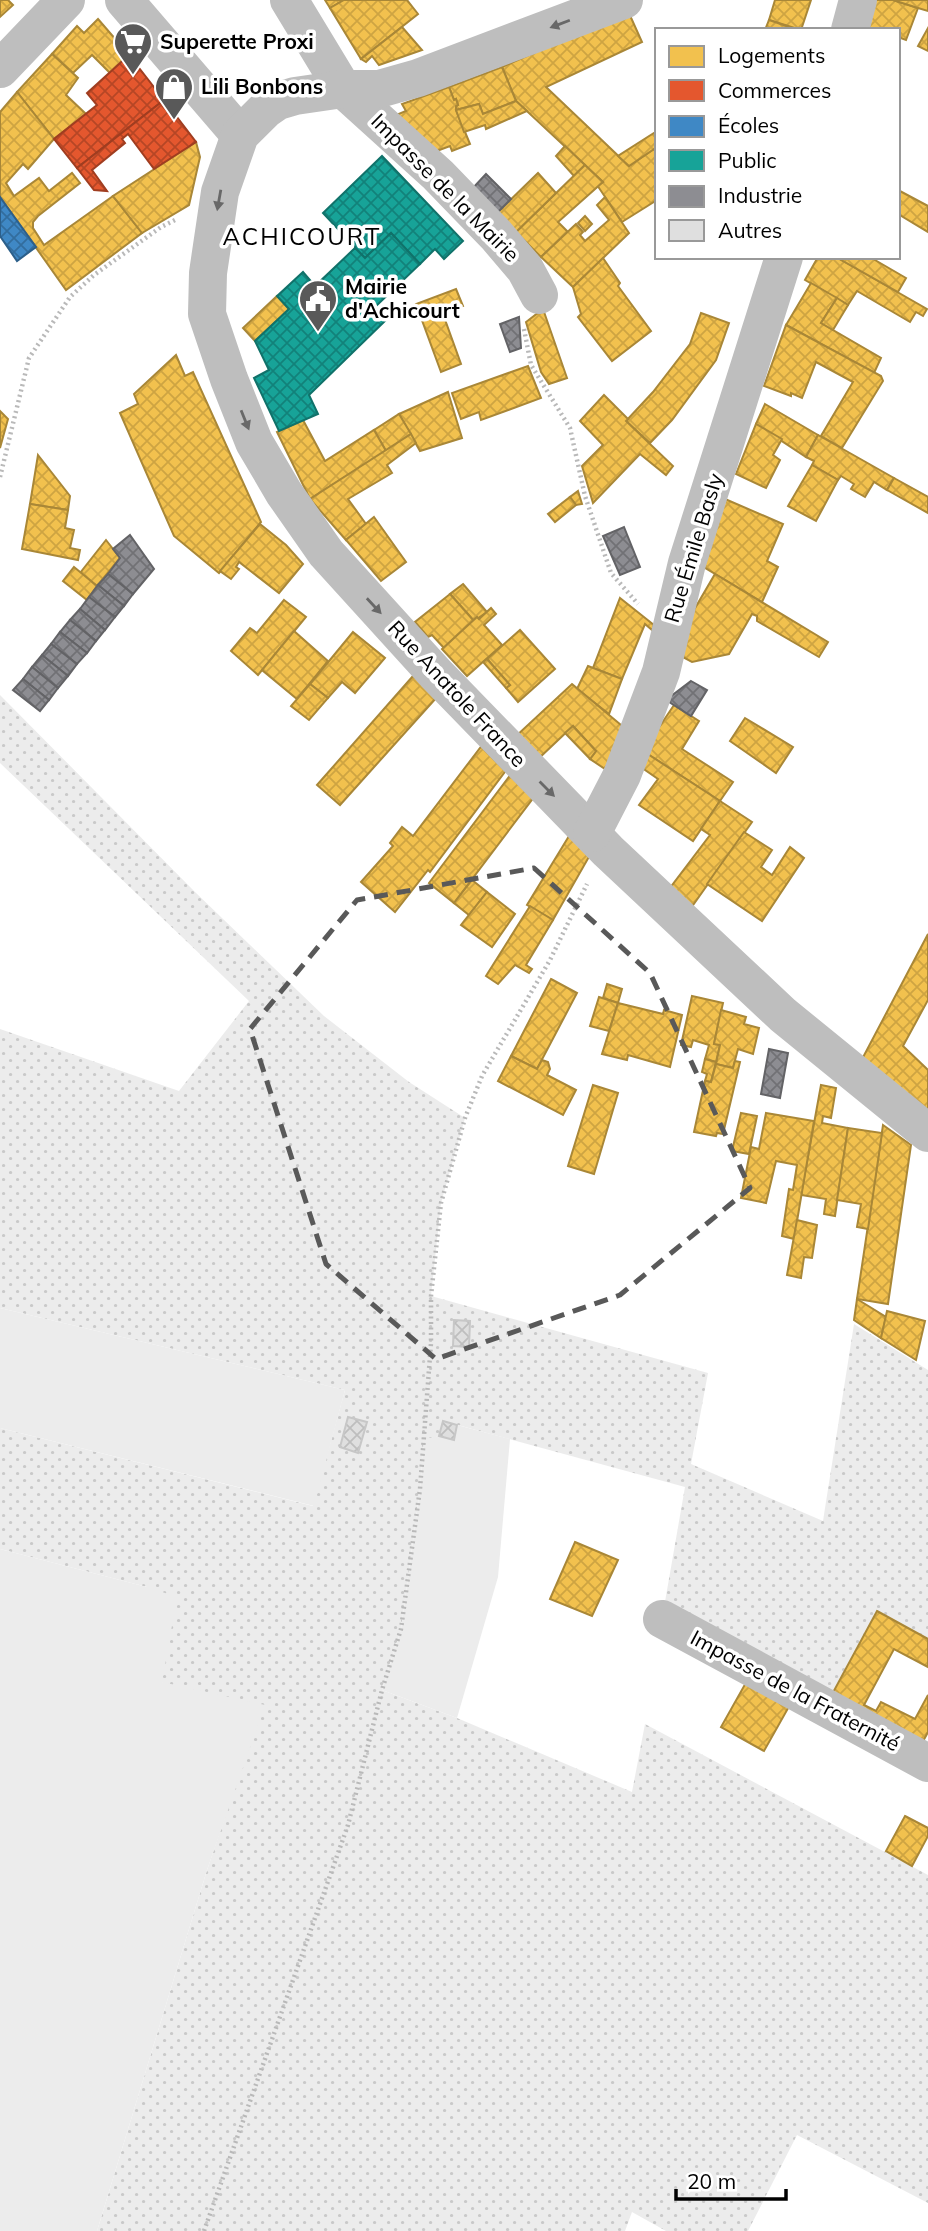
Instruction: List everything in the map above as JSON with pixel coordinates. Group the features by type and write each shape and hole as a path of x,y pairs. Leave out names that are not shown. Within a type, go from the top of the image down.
{"street":[{"path":"0,69 66,0"},
{"path":"124,0 240,135 278,101 343,89 379,89 418,78 624,0"},
{"name":"Impasse de la Mairie","path":"289,0 343,89 438,175 496,235 525,269 539,295"},
{"path":"851,28 858,0"},
{"name":"Rue Anatole France","path":"240,135 220,192 208,273 207,314 254,442 284,493 326,554 435,673 600,842 783,1015 928,1133"},
{"name":"Rue Émile Basly","path":"600,842 661,672 687,563 784,259"},
{"name":"Impasse de la Fraternité","path":"662,1619 928,1763"}],"path":[{"path":"0,477 29,358 70,297 94,275 161,227 181,218 214,235"},
{"path":"539,295 524,316 524,338 531,365 570,428 585,496 611,573 636,602 671,625"},
{"path":"204,2231 348,1825 382,1690 401,1629 420,1489 430,1343 430,1296 441,1203 465,1118 482,1076 550,960 591,877 600,842"}],"highlighted area":[{"path":"534,868 650,973 750,1188 620,1295 436,1359 326,1264 250,1029 357,900"}],"shaded area":[{"path":"0,695 195,892 324,1016 409,1082 465,1118 441,1203 431,1296 708,1373 691,1464 823,1521 854,1324 928,1370 928,1639 877,1611 830,1698 662,1619 685,1487 443,1421 439,1436 424,1440 401,1629 382,1690 457,1718 632,1792 645,1724 928,1875 928,2203 797,2135 748,2231 666,2231 632,2212 625,2231 97,2231 226,1814 162,1682 147,1587 0,1549 0,1428 313,1506 345,1390 0,1308 0,1029 179,1091 249,1001 0,763"},
{"path":"0,1308 345,1390 314,1506 0,1428"},
{"path":"457,1425 510,1439 498,1577 457,1718 382,1690 401,1629 424,1439 439,1436 453,1440"},
{"path":"0,1549 177,1597 162,1682 265,1705 207,1870 97,2231 0,2231"}],"building: Logements":[{"path":"0,0 8,0 13,5 0,17"},
{"path":"325,0 344,0 330,8"},
{"path":"344,0 407,0 418,14 361,59 330,8"},
{"path":"775,0 811,0 802,28 769,20"},
{"path":"870,0 893,0 918,8 906,40 900,38 900,28 862,28"},
{"path":"893,0 928,0 928,11 918,8"},
{"path":"628,11 642,42 546,87 629,166 655,148 655,201 622,222 597,185 603,182 516,101 502,67"},
{"path":"98,19 129,55 110,73 92,55 73,73 52,54 77,26 84,33"},
{"path":"769,20 792,28 766,28"},
{"path":"402,27 422,50 379,65 372,56 366,62 361,59"},
{"path":"928,28 928,51 918,46"},
{"path":"52,54 78,78 66,95 86,114 54,139 17,92"},
{"path":"502,67 516,101 483,114 479,104 456,110 458,105 449,87"},
{"path":"449,87 454,100 456,99 456,110 470,144 452,151 450,146 434,152 396,115 406,111 402,104"},
{"path":"17,92 54,139 28,169 23,164 6,183 14,196 39,178 49,191 72,173 80,183 33,222 33,228 44,245 113,196 142,233 66,290 0,197 0,112"},
{"path":"516,101 527,111 486,129 485,125 464,132 456,110 479,104 483,114"},
{"path":"655,132 655,148 629,166 618,156"},
{"path":"196,142 200,157 189,205 142,233 113,196"},
{"path":"565,146 585,165 574,176 556,156"},
{"path":"585,165 603,182 558,222 568,232 541,257 516,232"},
{"path":"538,173 556,193 516,232 497,213"},
{"path":"900,191 928,206 928,232 900,215"},
{"path":"605,197 629,233 573,287 541,257 576,224 583,232 580,235 585,241 609,220 597,205"},
{"path":"585,216 592,224 585,231 578,223"},
{"path":"603,258 620,283 618,286 651,331 612,361 578,317 581,314 573,287"},
{"path":"817,259 840,259 927,309 923,316 916,312 910,322 857,291 848,305 805,280"},
{"path":"840,259 876,259 906,278 898,292"},
{"path":"811,283 837,298 821,323 881,358 874,373 786,325"},
{"path":"456,289 463,306 443,314 461,364 441,372 416,304"},
{"path":"277,296 289,309 255,341 243,328"},
{"path":"837,298 848,305 833,330 821,323"},
{"path":"543,309 567,378 549,384 541,372 526,322"},
{"path":"701,313 729,323 716,360 672,420 650,443 626,421 653,392 690,344"},
{"path":"786,325 881,376 883,381 842,448 821,436 853,382 816,362 802,398 764,386"},
{"path":"176,355 185,376 193,372 261,522 219,573 174,536 120,413 138,404 134,394"},
{"path":"528,366 541,398 481,420 479,412 461,419 452,393"},
{"path":"448,392 462,438 420,451 399,414"},
{"path":"604,395 628,419 626,421 673,466 666,475 640,454 593,503 582,466 603,445 580,421"},
{"path":"765,404 818,435 806,457 756,424"},
{"path":"0,411 8,419 0,448"},
{"path":"399,414 411,434 386,451 374,430"},
{"path":"303,420 325,461 374,430 386,451 310,499 277,432"},
{"path":"756,424 782,439 773,455 780,460 766,488 736,474"},
{"path":"411,434 416,443 387,465 392,473 348,499 366,524 346,540 310,499"},
{"path":"818,435 894,478 887,490 874,482 865,497 851,489 854,484 841,476 838,480 812,465 814,461 806,457"},
{"path":"38,455 70,496 68,510 30,504"},
{"path":"812,465 838,480 816,521 788,506"},
{"path":"894,478 928,497 928,513 887,490"},
{"path":"578,491 582,504 576,505 570,497"},
{"path":"570,497 576,505 555,522 548,514"},
{"path":"725,499 783,524 767,561 778,567 762,602 697,563"},
{"path":"30,504 68,510 65,528 74,530 70,548 80,550 78,560 22,549"},
{"path":"374,517 406,562 381,581 346,540"},
{"path":"260,524 286,545 303,564 279,593 239,562 236,567 239,569 231,579 220,571"},
{"path":"106,540 120,558 97,586 80,573"},
{"path":"74,567 97,586 87,600 63,581"},
{"path":"715,574 828,642 819,657 757,621 757,616 752,614 729,654 692,662 677,654 684,627"},
{"path":"463,584 487,612 474,621 450,594"},
{"path":"450,594 474,621 444,648 432,635 428,637 415,622"},
{"path":"620,598 654,625 652,630 645,624 622,679 593,668"},
{"path":"284,600 306,617 258,675 231,651 250,628 257,633"},
{"path":"491,608 496,614 484,625 502,645 467,676 442,649"},
{"path":"520,630 555,669 518,702 506,688 510,685 487,659"},
{"path":"294,631 328,661 297,699 262,670"},
{"path":"353,632 385,658 355,693 342,682 328,698 310,684"},
{"path":"487,659 510,685 506,688 483,662"},
{"path":"588,666 622,679 609,714 577,689"},
{"path":"413,676 437,697 340,805 317,785"},
{"path":"310,684 328,698 309,720 291,706"},
{"path":"572,684 627,730 608,771 590,759 596,751 573,726 537,760 515,737"},
{"path":"674,705 699,721 682,749 733,782 720,801 643,751"},
{"path":"745,718 793,747 776,773 730,741"},
{"path":"573,726 596,751 590,759 565,733"},
{"path":"483,744 507,769 430,872 428,870 395,912 361,882 393,846 390,843 402,827 413,836"},
{"path":"643,751 720,801 693,841 639,805 658,779 638,765"},
{"path":"511,774 534,797 454,903 429,883"},
{"path":"720,801 752,822 691,908 670,888 710,835 701,829"},
{"path":"744,832 772,850 761,867 772,875 790,847 804,858 762,921 707,884"},
{"path":"569,836 590,855 553,920 527,905"},
{"path":"472,880 487,892 469,915 454,903"},
{"path":"487,892 515,914 492,947 461,925"},
{"path":"530,906 553,920 526,965 532,969 529,973 515,965 498,984 486,976"},
{"path":"928,934 928,1000 903,1046 928,1070 928,1120 860,1063"},
{"path":"551,979 577,993 537,1069 511,1056"},
{"path":"607,984 622,989 618,1003 603,998"},
{"path":"692,996 723,1003 714,1044 720,1045 716,1062 705,1059 709,1045 693,1040 691,1047 681,1045"},
{"path":"599,997 618,1003 609,1031 590,1026"},
{"path":"618,1003 663,1014 664,1010 682,1015 670,1067 628,1055 627,1060 602,1054"},
{"path":"721,1010 746,1017 744,1024 759,1028 753,1054 738,1049 733,1068 716,1064 720,1045 714,1044"},
{"path":"511,1056 537,1069 542,1060 548,1062 550,1069 547,1075 576,1090 563,1115 498,1081"},
{"path":"705,1059 716,1062 711,1082 705,1081 707,1074 702,1072"},
{"path":"735,1061 740,1062 723,1134 717,1133 716,1136 694,1132 705,1081 711,1082 716,1064 733,1068"},
{"path":"593,1085 618,1093 594,1174 568,1166"},
{"path":"821,1085 836,1088 831,1118 823,1116 822,1123 848,1128 835,1216 824,1214 826,1199 801,1195"},
{"path":"741,1113 757,1116 749,1154 732,1151"},
{"path":"766,1113 814,1121 794,1239 782,1236 789,1189 793,1190 797,1165 776,1161 766,1203 741,1198 751,1147 759,1149"},
{"path":"883,1125 911,1145 888,1304 857,1299"},
{"path":"848,1128 882,1133 868,1229 857,1227 861,1204 837,1200"},
{"path":"797,1220 817,1225 812,1258 804,1257 801,1278 787,1275"},
{"path":"857,1299 886,1317 881,1338 854,1320"},
{"path":"887,1311 925,1321 916,1360 881,1338"},
{"path":"575,1542 618,1560 592,1616 550,1599"},
{"path":"877,1611 928,1639 928,1667 894,1649 864,1705 876,1711 881,1702 915,1719 928,1695 928,1732 920,1747 830,1698"},
{"path":"748,1679 791,1703 764,1751 721,1727"},
{"path":"905,1816 928,1828 928,1836 912,1866 886,1851"}],"building: Commerces":[{"path":"129,55 164,100 77,168 54,139 97,105 87,93"},
{"path":"164,100 196,142 154,169 128,134 122,139 125,143 92,170 107,191 94,190 77,168"}],"building: Écoles":[{"path":"0,197 36,247 17,261 0,236"}],"building: Public":[{"path":"382,156 463,241 444,259 435,249 420,264 391,233 365,258 323,213"},
{"name":"Mairie d'Achicourt","path":"391,233 420,264 374,308 386,320 309,395 318,414 279,431 254,378 269,370 255,341 289,309 277,296 303,272 315,286 355,248 365,258"}],"building: Industrie":[{"path":"486,174 511,199 497,213 472,189"},
{"path":"519,317 521,348 510,352 500,324"},
{"path":"624,527 640,567 620,575 603,536"},
{"path":"130,535 154,569 133,594 108,574 120,558 113,549"},
{"path":"108,574 133,594 124,606 98,585"},
{"path":"98,585 124,606 115,617 89,597"},
{"path":"89,597 115,617 105,630 80,609"},
{"path":"80,609 105,630 96,641 70,620"},
{"path":"70,620 96,641 87,653 60,632"},
{"path":"60,632 87,653 77,664 51,644"},
{"path":"51,644 77,664 68,676 42,655"},
{"path":"42,655 68,676 58,688 32,667"},
{"path":"32,667 58,688 49,700 23,679"},
{"path":"23,679 49,700 40,711 13,690"},
{"path":"691,681 707,690 691,716 666,700"},
{"path":"769,1049 788,1053 780,1098 761,1094"}],"building: Autres":[{"path":"454,1320 470,1321 469,1347 453,1346"},
{"path":"348,1417 367,1422 358,1453 340,1447"},
{"path":"443,1421 457,1425 454,1440 439,1436"}],"place":[{"name":"Superette Proxi","path":"133,76"},
{"name":"Lili Bonbons","path":"174,121"},
{"name":"Mairie d'Achicourt","path":"318,333"}],"district":[{"name":"ACHICOURT","path":"302,237"}]}
